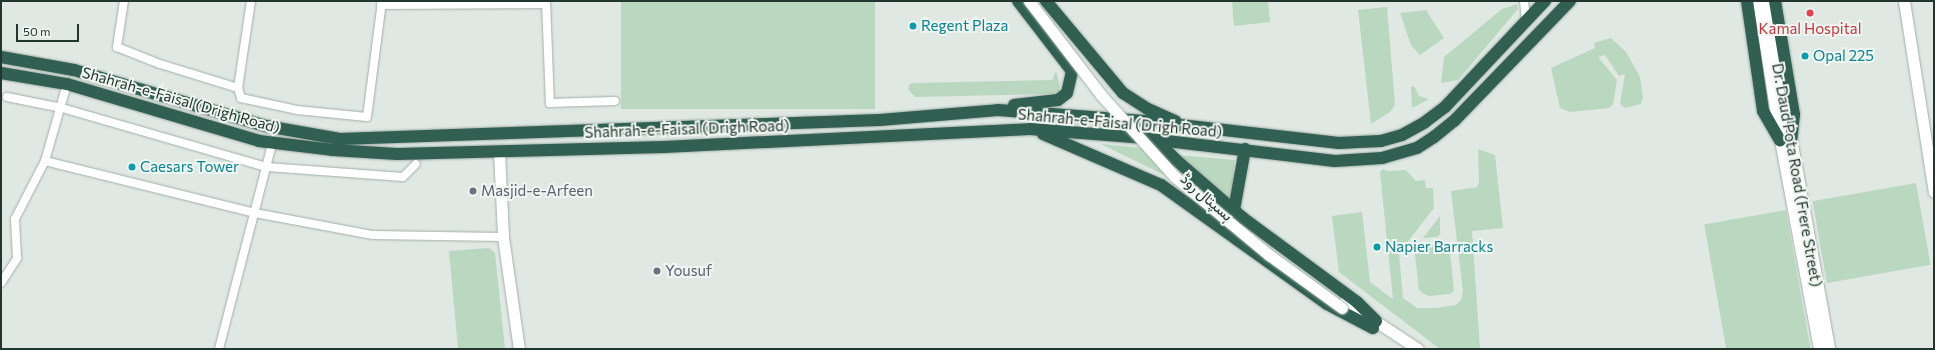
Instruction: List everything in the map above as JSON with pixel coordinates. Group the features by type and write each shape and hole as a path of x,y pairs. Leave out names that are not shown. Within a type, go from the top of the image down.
{"highway":[{"path":"998,110 1016,105 1058,100 1067,92 1071,80 1072,71 1018,1"},
{"path":"1046,1 1123,93 1148,109 1188,127"},
{"name":"Shahrah-e-Faisal (Drigh Road)","path":"1,58 74,70 266,126 340,139 880,120 998,110 1145,121 1339,143 1381,141 1412,130 1445,107 1526,19 1545,1"},
{"name":"Shahrah-e-Faisal (Drigh Road)","path":"1,73 68,84 215,129 272,144 397,154 664,147 1030,129 1245,149 1335,161 1382,158 1417,148 1454,121 1570,1"},
{"path":"1747,1 1763,111 1786,141"},
{"path":"1775,1 1794,114 1786,141"},
{"path":"1030,129 1086,150 1167,189 1327,304 1374,325"},
{"path":"1156,140 1176,160 1234,210 1357,302 1374,325"},
{"path":"1234,210 1245,149"},
{"path":"1167,189 1176,160"}],"main road":[{"name":"ہسپتال روڈ","path":"1028,1 1100,95 1175,177 1269,256 1344,304"},
{"name":"ہسپتال روڈ","path":"1036,1 1122,111 1184,177 1289,263 1374,325 1404,349"},
{"name":"Dr. Daud Pota Road (Frere Street)","path":"1758,1 1829,349"},
{"name":"Dr. Daud Pota Road (Frere Street)","path":"1766,1 1786,141 1819,349"},
{"path":"1904,1 1934,192"},
{"path":"499,151 502,237 519,349"},
{"name":"ہسپتال روڈ","path":"1374,325 1418,349"}],"street":[{"path":"124,1 117,47 160,64 238,88"},
{"path":"251,1 238,88 241,98 297,110 367,117 381,3 546,3 550,103 615,101"},
{"path":"1524,1 1526,19"},
{"path":"1,283 17,258 16,219 45,161 68,84"},
{"path":"7,97 62,108 267,167 403,177 416,164"},
{"path":"220,349 272,144"},
{"path":"45,161 255,213 373,235 502,237"}],"green space":[{"path":"621,1 875,1 875,109 621,109"},
{"path":"1232,1 1268,1 1270,22 1234,26"},
{"path":"1517,4 1518,9 1458,80 1441,83 1444,57 1502,9"},
{"path":"1387,7 1395,105 1390,112 1371,124 1358,10"},
{"path":"1426,10 1444,38 1420,55 1411,45 1400,13"},
{"path":"1611,38 1626,52 1640,77 1643,98 1641,104 1625,108 1620,104 1625,74 1619,76 1605,55 1598,57 1617,80 1613,104 1609,108 1570,112 1560,108 1551,68 1595,48 1594,43"},
{"path":"1056,71 1060,86 1059,91 1052,94 915,97 908,89 910,84 915,83 1052,80"},
{"path":"1414,86 1419,96 1429,99 1412,108 1411,87"},
{"path":"1101,144 1142,148 1166,176"},
{"path":"1478,149 1495,155 1503,228 1472,231 1480,349 1440,349 1339,272 1332,216 1362,212 1370,282 1393,299 1380,172 1383,169 1388,171 1406,170 1416,181 1425,180 1426,188 1433,188 1434,208 1399,253 1403,298 1417,308 1436,308 1456,305 1461,300 1463,291 1451,191 1477,187 1479,183"},
{"path":"1176,155 1235,160 1232,200"},
{"path":"1916,183 1930,265 1827,283 1813,201"},
{"path":"1786,210 1810,349 1726,349 1704,224"},
{"path":"1440,216 1440,234 1437,237 1423,238"},
{"path":"1449,243 1454,291 1450,294 1429,296 1424,294 1419,290 1414,247"},
{"path":"489,248 495,253 505,349 458,349 449,251"}],"place":[{"name":"Kamal Hospital","path":"1810,13"},
{"name":"Regent Plaza","path":"913,26"},
{"name":"Opal 225","path":"1805,56"},
{"name":"Caesars Tower","path":"132,167"},
{"name":"Masjid-e-Arfeen","path":"473,191"},
{"name":"Napier Barracks","path":"1377,247"},
{"name":"Yousuf","path":"657,271"}]}
